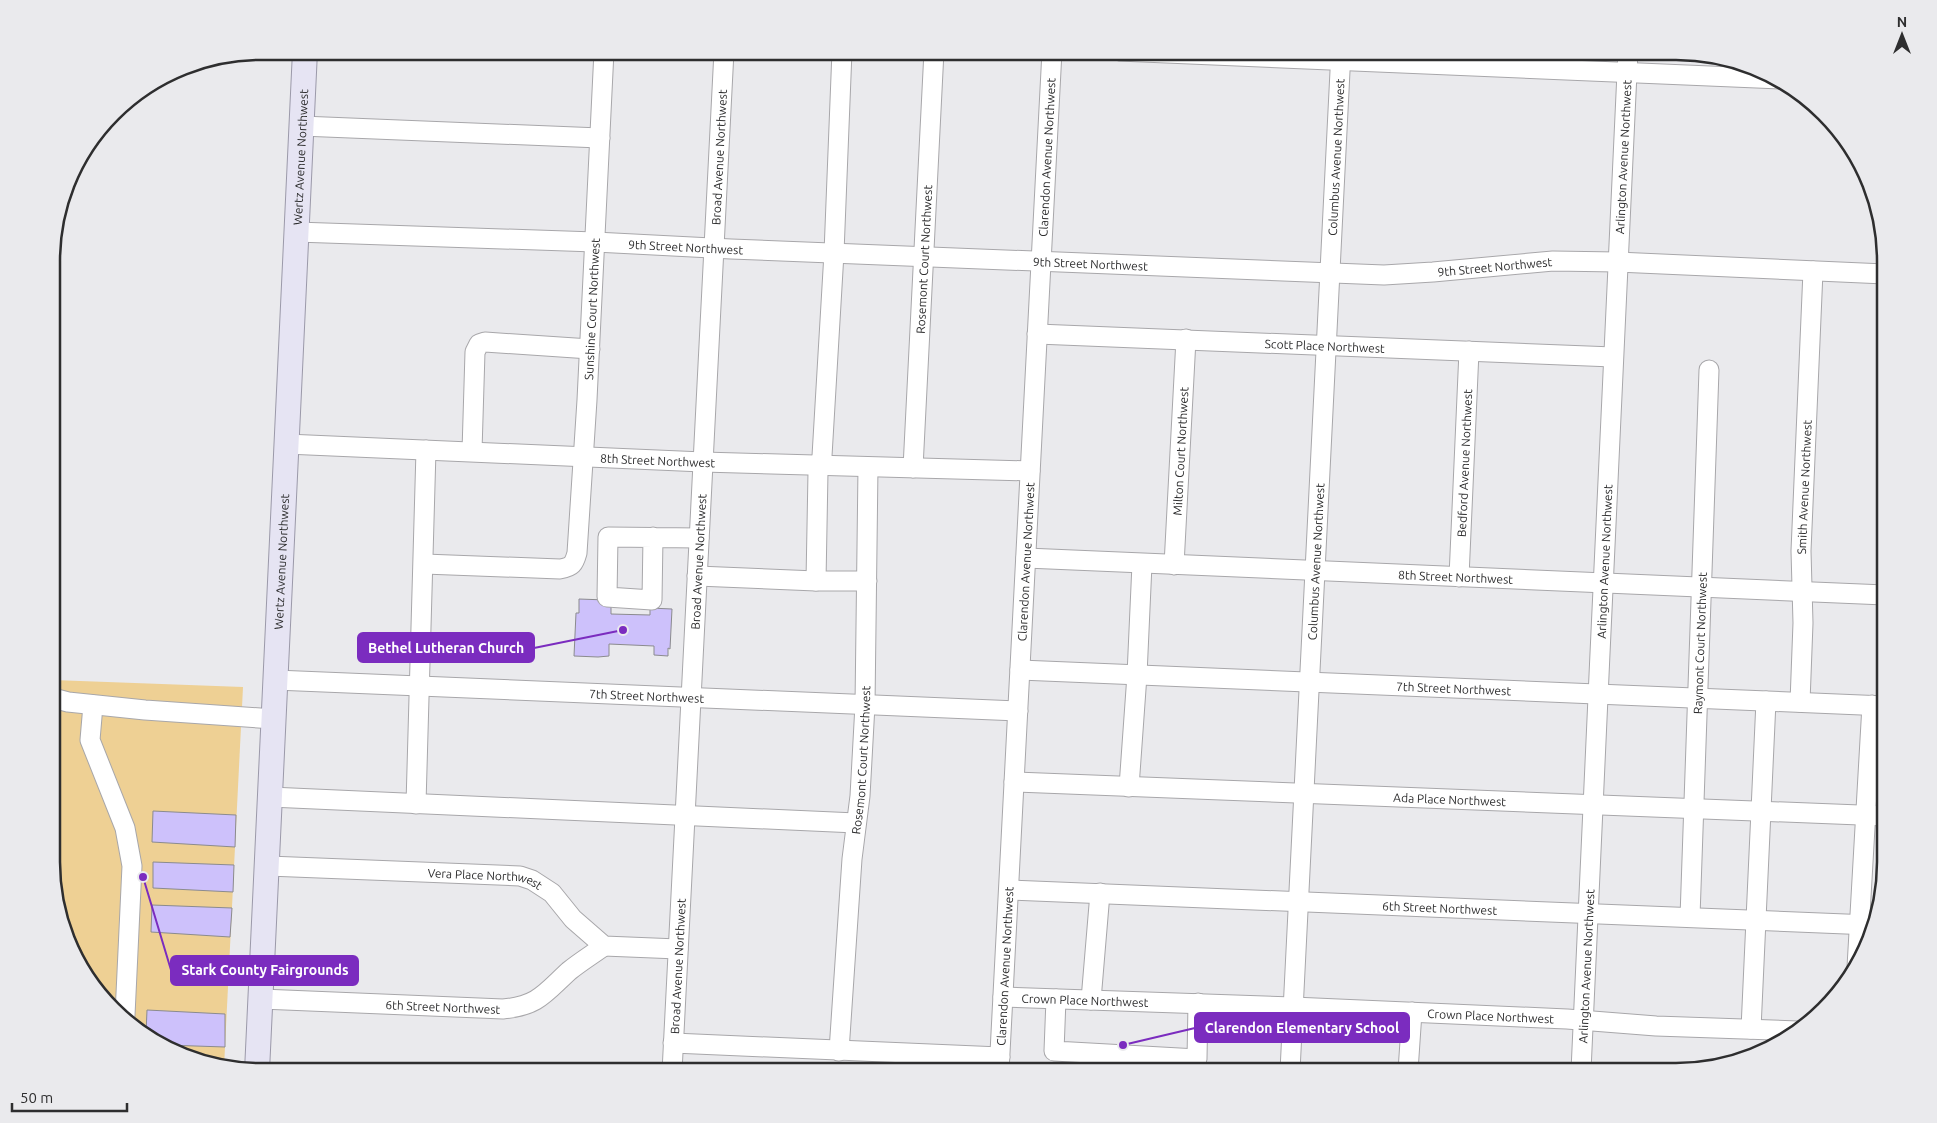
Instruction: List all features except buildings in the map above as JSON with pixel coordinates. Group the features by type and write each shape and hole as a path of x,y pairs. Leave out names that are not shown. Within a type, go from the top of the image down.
{"main road":[{"name":"Wertz Avenue Northwest","path":"257,1063 304,60"}],"street":[{"name":"Sunshine Court Northwest","path":"424,564 560,569 572,566 577,553 590,349 604,60"},
{"name":"Broad Avenue Northwest","path":"672,1063 724,60"},
{"path":"816,581 818,472 823,437 834,253 842,60"},
{"name":"Rosemont Court Northwest","path":"913,468 934,60"},
{"name":"Clarendon Avenue Northwest","path":"1000,1063 1052,60"},
{"name":"Columbus Avenue Northwest","path":"1290,1063 1308,682 1341,60"},
{"path":"1412,60 1759,78"},
{"name":"Arlington Avenue Northwest","path":"1582,1063 1600,694 1612,357 1628,60"},
{"path":"300,126 600,138"},
{"name":"9th Street Northwest","path":"296,232 595,242 1384,275 1553,261 1617,262 1877,274"},
{"name":"Smith Avenue Northwest","path":"1800,702 1803,592 1801,551 1812,271"},
{"name":"Scott Place Northwest","path":"1037,334 1612,357"},
{"name":"Milton Court Northwest","path":"1174,565 1186,339"},
{"path":"472,451 475,355 479,344 485,342 590,349"},
{"name":"Bedford Avenue Northwest","path":"1459,577 1469,351"},
{"name":"Raymont Court Northwest","path":"1690,917 1709,370"},
{"name":"8th Street Northwest","path":"286,444 704,462 1030,471"},
{"path":"416,804 426,450"},
{"name":"Rosemont Court Northwest","path":"839,1051 852,859 860,796 865,705 868,467"},
{"path":"654,537 699,538"},
{"name":"8th Street Northwest","path":"1026,558 1877,595"},
{"path":"1129,787 1142,564"},
{"path":"697,576 867,581"},
{"name":"7th Street Northwest","path":"1020,670 1877,705"},
{"name":"7th Street Northwest","path":"275,680 1018,711"},
{"path":"60,699 93,705 144,710 274,719"},
{"path":"1751,1029 1766,701"},
{"path":"93,705 90,740 125,828 132,866 125,1010"},
{"path":"1865,925 1865,815 1877,713"},
{"name":"Ada Place Northwest","path":"1014,782 1877,816"},
{"path":"270,797 856,823"},
{"name":"Vera Place Northwest","path":"268,866 520,876 532,880 552,893 573,919 604,946"},
{"name":"6th Street Northwest","path":"1009,890 1865,925"},
{"path":"1091,1000 1100,893"},
{"path":"604,946 678,949"},
{"name":"6th Street Northwest","path":"261,999 514,1008 536,1001 570,970 604,946"},
{"name":"Crown Place Northwest","path":"1003,997 1412,1012 1786,1030"},
{"path":"1056,999 1054,1051 1176,1063"},
{"path":"1196,1063 1198,1003"},
{"path":"1409,1063 1412,1012"},
{"path":"673,1043 839,1051 988,1063"}],"shaded area":[{"path":"60,680 243,687 224,1060 184,1048 138,1022 101,985 75,939 64,902 60,876"}],"place":[{"name":"Bethel Lutheran Church","path":"623,630"},
{"name":"Stark County Fairgrounds","path":"143,877"},
{"name":"Clarendon Elementary School","path":"1123,1045"}]}
